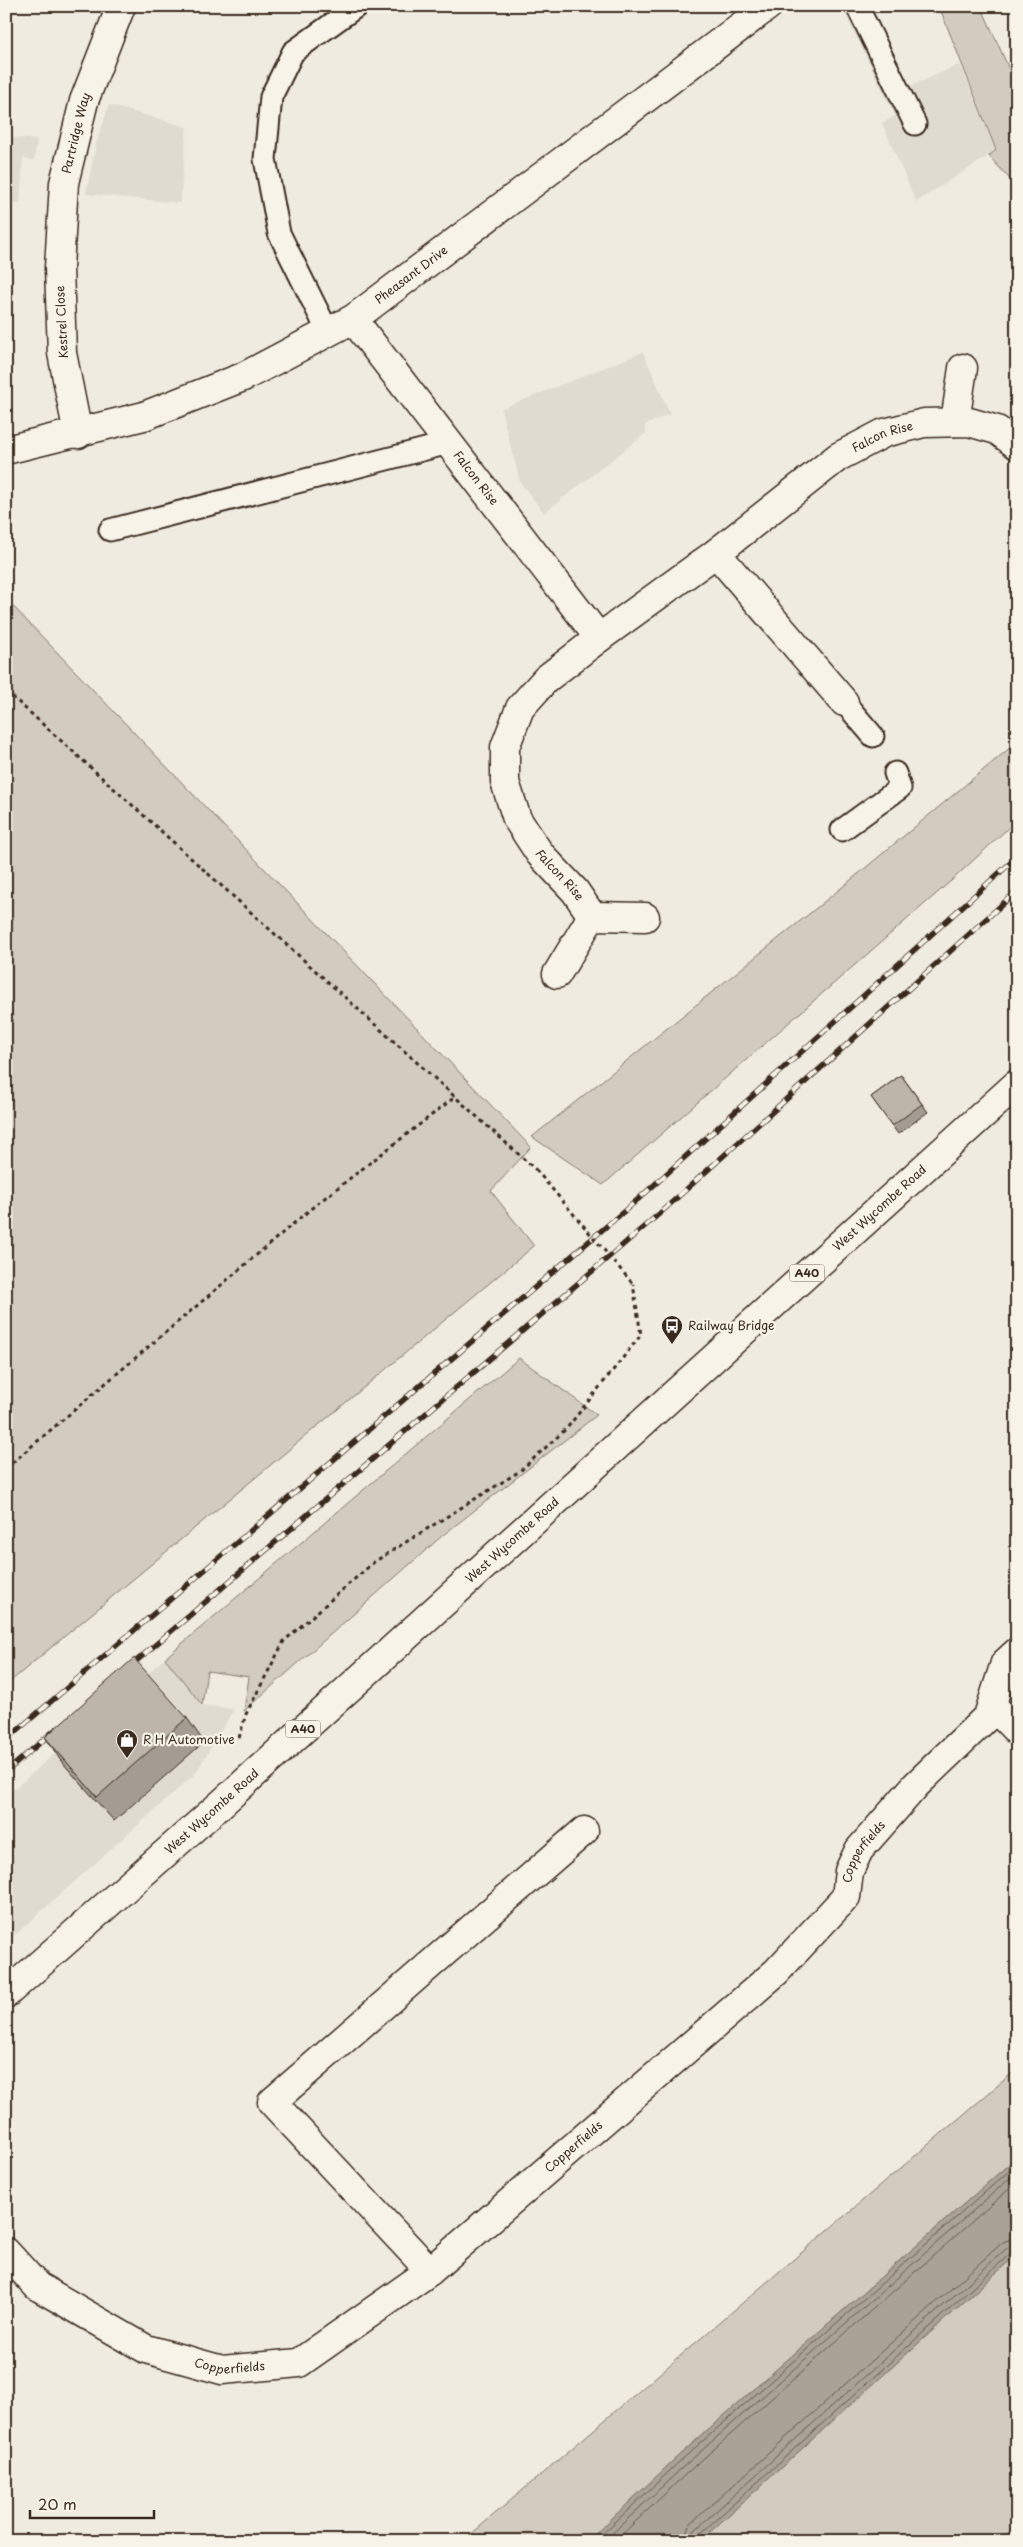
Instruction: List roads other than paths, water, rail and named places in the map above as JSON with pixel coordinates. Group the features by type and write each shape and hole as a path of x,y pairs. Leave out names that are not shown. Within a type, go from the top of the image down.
{"main road":[{"name":"Partridge Way","path":"59,268 64,183 81,110 121,6"},
{"name":"Pheasant Drive","path":"6,450 78,434 144,416 244,377 352,319 768,6"},
{"name":"Kestrel Close","path":"59,268 62,354 78,434"},
{"name":"Falcon Rise","path":"352,319 599,638"},
{"path":"956,422 963,368"},
{"name":"Falcon Rise","path":"592,916 575,891 540,854 517,818 505,782 505,747 520,708 546,679 716,553 838,457 884,433 924,423 969,422 997,430 1017,445"},
{"path":"716,553 844,702"},
{"path":"557,974 592,916 645,917"},
{"name":"West Wycombe Road","path":"6,1994 221,1804 1017,1084"},
{"name":"Copperfields","path":"6,2252 37,2286 146,2349 222,2370 298,2363 430,2271 776,1972 846,1897 848,1871 859,1850 916,1785 988,1716 1005,1663 1017,1652"},
{"path":"992,1706 1017,1731"},
{"path":"430,2271 272,2102 584,1831"}],"lane":[{"path":"328,332 279,233 265,159 271,97 293,52 357,6"},
{"path":"857,6 915,124"},
{"path":"110,530 449,443"},
{"path":"844,702 872,736"},
{"path":"842,830 900,788 895,773"}],"water":[{"path":"1017,2157 1017,2254 700,2541 588,2541 676,2458"}],"railway":[{"path":"6,1740 643,1195 1017,857"},
{"path":"127,1669 659,1214 1017,891"},
{"path":"6,1772 56,1729"}],"place":[{"name":"Railway Bridge","path":"672,1345"},
{"name":"R H Automotive","path":"127,1759"}]}
